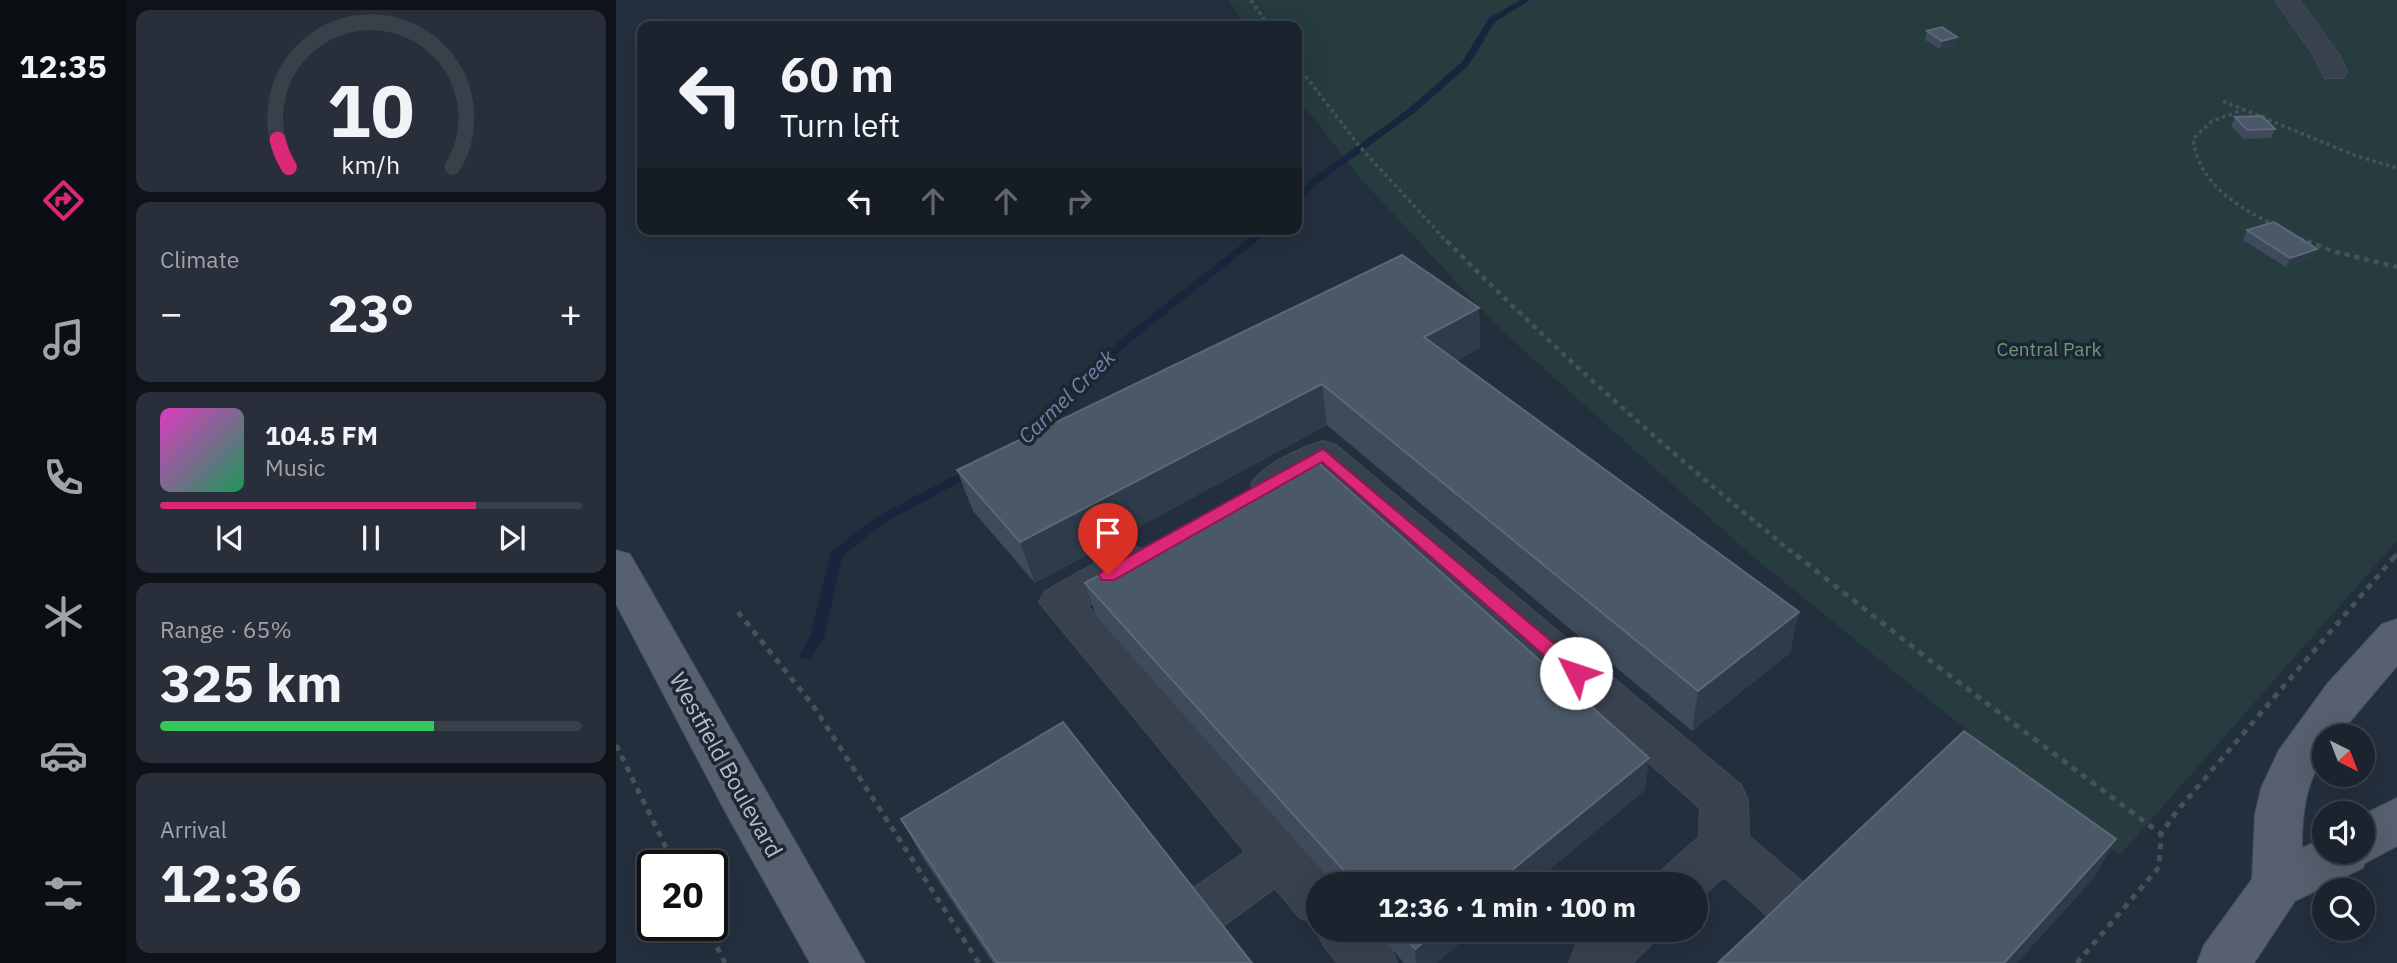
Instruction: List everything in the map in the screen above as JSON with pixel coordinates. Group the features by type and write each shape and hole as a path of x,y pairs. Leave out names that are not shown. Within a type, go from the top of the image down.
{"main road":[{"name":"Westfield Boulevard","path":"616,565 744,800 839,963"},
{"path":"2277,885 2279,813 2289,780 2306,743 2397,636"},
{"path":"2375,833 2397,819"},
{"path":"2222,963 2277,885 2320,864"}],"lane":[{"path":"2287,0 2327,55 2334,72"},
{"path":"1239,501 1323,454 1724,800 1724,846 1695,872"},
{"path":"1167,542 1060,602 1306,887"},
{"path":"1724,846 1800,912"},
{"path":"1197,915 1279,856"},
{"path":"1353,942 1371,963"},
{"path":"1595,963 1618,942"}],"path":[{"path":"1251,0 1266,21"},
{"path":"1302,72 1344,127 1476,272 1629,414 1846,597 2059,760 2161,834"},
{"path":"2223,101 2354,155 2397,168"},
{"path":"2245,109 2212,121 2193,139 2197,162 2212,182 2235,201 2282,230"},
{"path":"2292,235 2358,258 2397,267"},
{"path":"2077,963 2159,867 2161,834 2177,811 2397,554"},
{"path":"738,612 812,705 979,963"},
{"path":"616,745 667,850"},
{"path":"714,941 725,963"}],"green space":[{"name":"Central Park","path":"1229,0 2397,0 2397,541 2120,855 1751,555 1498,327 1361,179 1302,103 1302,21 1242,21"}],"building":[{"path":"1942,27 1957,37 1942,41 1927,31"},
{"path":"2262,116 2275,129 2247,130 2235,117"},
{"path":"2274,222 2317,249 2290,258 2247,230"},
{"path":"1402,255 1479,308 1424,337 1799,612 1698,691 1322,384 1020,542 957,470"},
{"path":"1313,458 1649,758 1510,872 1345,872 1085,583"},
{"path":"1063,722 1252,963 997,963 901,819"},
{"path":"1964,731 2116,839 2004,963 1718,963"},
{"path":"1409,942 1423,942 1415,949"}],"waterway":[{"name":"Carmel Creek","path":"1302,195 1314,182 1411,111 1465,64 1492,20 1526,0"},
{"name":"Carmel Creek","path":"1016,446 1065,395 1130,337 1259,235"},
{"name":"Carmel Creek","path":"806,654 817,639 836,555 880,520 973,470"}],"route":[{"path":"1108,575 1323,454 1576,673"}]}
